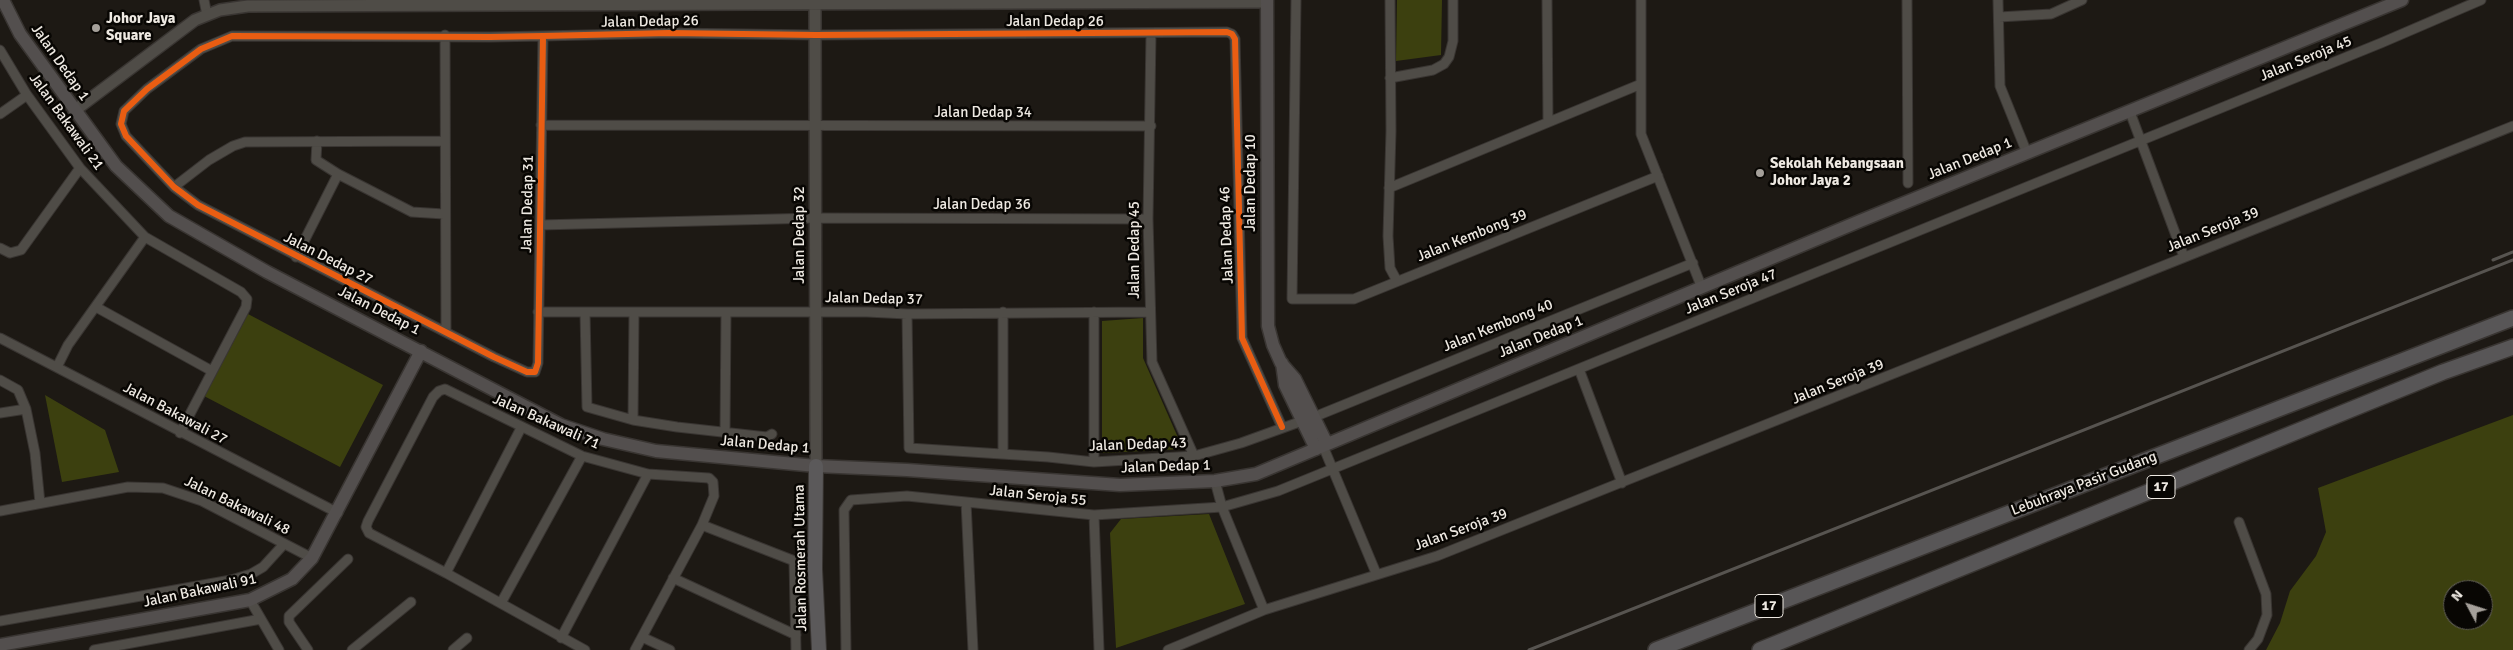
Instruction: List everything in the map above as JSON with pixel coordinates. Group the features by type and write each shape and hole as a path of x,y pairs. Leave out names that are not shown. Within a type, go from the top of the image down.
{"highway":[{"name":"Lebuhraya Pasir Gudang","path":"1656,650 2513,318"},
{"name":"Lebuhraya Pasir Gudang","path":"1760,650 2443,372 2513,347"}],"main road":[{"name":"Jalan Dedap 1","path":"3,0 20,34 74,111 116,166 169,216 267,272 561,425 603,439 656,451 816,466 907,470 1120,485 1215,482 1256,474 2027,153 2402,0"},
{"name":"Jalan Dedap 10","path":"1267,1 1268,326 1273,345 1282,363 1285,385 1308,419 1322,446"},
{"name":"Jalan Bakawali 91","path":"0,645 250,600 286,583 312,558 338,512 421,351"},
{"name":"Jalan Rosmerah Utama","path":"816,466 815,569 819,650"}],"street":[{"path":"204,0 207,15"},
{"name":"Jalan Kembong 39","path":"1296,0 1292,300 1354,298 1658,176"},
{"path":"1390,0 1388,236 1390,268 1397,281"},
{"path":"1390,78 1433,70 1444,64 1449,57 1453,41 1453,0"},
{"path":"1547,0 1548,121"},
{"path":"1640,0 1641,134 1702,288"},
{"path":"1907,0 1908,182"},
{"path":"1998,0 2000,86 2027,153"},
{"path":"1998,17 2051,14 2082,0"},
{"name":"Jalan Seroja 45","path":"2141,141 2481,0"},
{"path":"74,111 184,27 207,15 248,6 372,2 815,4 930,1 1267,1"},
{"name":"Jalan Dedap 32","path":"815,4 816,466"},
{"name":"Jalan Dedap 26","path":"129,139 121,124 124,111 128,106 201,49 226,38 445,35 543,36 669,33 816,35 1227,32 1232,34"},
{"name":"Jalan Dedap 45","path":"1151,34 1148,218 1149,312 1152,362 1194,456"},
{"name":"Jalan Dedap 46","path":"1232,34 1235,40 1242,338 1282,427"},
{"path":"445,35 444,214 446,332"},
{"name":"Jalan Dedap 31","path":"535,372 538,363 543,36"},
{"name":"Jalan Bakawali 21","path":"0,50 27,94 80,168 145,237 238,290 247,299 246,307 212,371"},
{"path":"1389,188 1641,84"},
{"path":"0,114 27,94"},
{"path":"2130,112 2184,256"},
{"name":"Jalan Dedap 34","path":"541,125 816,127 1151,126"},
{"name":"Jalan Seroja 39","path":"1168,650 1264,610 1376,573 1437,556 2513,126"},
{"name":"Jalan Dedap 27","path":"129,139 174,187 211,212 446,332 527,372 535,372"},
{"path":"317,141 316,160 338,174 412,212 444,214"},
{"path":"174,187 209,160 238,143 444,141"},
{"name":"Jalan Seroja 47","path":"1332,470 2141,141"},
{"path":"0,248 10,253 21,250 80,168"},
{"path":"296,257 338,174"},
{"name":"Jalan Dedap 36","path":"540,225 815,218 1148,218"},
{"path":"57,367 64,352 145,237"},
{"name":"Jalan Kembong 40","path":"1308,419 1693,263"},
{"path":"96,308 212,371 180,432"},
{"name":"Jalan Dedap 37","path":"538,312 815,312 907,314 1149,312"},
{"path":"585,312 587,407 633,420 725,433 767,437 772,434"},
{"path":"633,420 634,312"},
{"path":"725,433 726,312"},
{"path":"1002,312 1003,454"},
{"path":"1094,312 1094,462"},
{"name":"Jalan Dedap 43","path":"907,314 909,448 1094,462 1194,456 1241,443 1308,419"},
{"name":"Jalan Bakawali 27","path":"0,338 338,512"},
{"path":"1579,369 1622,483"},
{"path":"0,380 18,390 26,409 35,453 40,503"},
{"name":"Jalan Bakawali 71","path":"446,573 369,533 366,527 433,397 445,389 521,428 582,456 648,474 709,478 713,482 714,496 702,526"},
{"path":"0,413 26,409"},
{"path":"521,428 446,573 585,650"},
{"path":"1322,446 1376,573"},
{"path":"501,603 582,456"},
{"name":"Jalan Seroja 55","path":"846,650 844,510 851,500 907,496 1094,515 1222,507 1278,491 1332,470"},
{"path":"561,638 648,474"},
{"path":"1215,482 1222,507 1264,610"},
{"name":"Jalan Bakawali 48","path":"0,511 128,487 163,488 202,501 312,558"},
{"path":"966,502 973,650"},
{"path":"1094,515 1099,650"},
{"path":"2239,522 2266,594 2267,615 2258,639 2249,650"},
{"path":"635,650 702,526 815,569"},
{"path":"0,621 231,580 251,574 262,567 284,544"},
{"path":"308,650 289,622 288,616 348,559"},
{"path":"794,562 796,650"},
{"path":"673,578 796,635"},
{"path":"250,600 279,650"},
{"path":"352,650 411,602"},
{"path":"94,650 261,619"},
{"path":"642,637 670,650"},
{"path":"453,650 467,638"}],"green space":[{"path":"1397,0 1442,0 1441,55 1396,61"},
{"path":"248,314 383,385 340,467 204,396"},
{"path":"1143,318 1143,358 1183,449 1102,453 1102,321"},
{"path":"45,395 105,430 119,472 62,482"},
{"path":"2513,415 2513,650 2266,650 2280,623 2290,591 2316,556 2326,532 2318,488"},
{"path":"1209,514 1245,604 1116,648 1110,533 1121,519"}],"railway":[{"path":"2493,260 2513,252"},
{"path":"1529,650 2513,260"}],"cycle path":[{"path":"543,36 538,363 535,372 527,372 494,357 198,205 174,187 126,136 121,124 124,111 147,89 201,49 232,36 490,37 669,33 816,35 1227,32 1232,34 1235,39 1242,338 1282,427"}],"place":[{"name":"Johor Jaya Square","path":"96,28"},
{"name":"Sekolah Kebangsaan Johor Jaya 2","path":"1760,173"}]}
